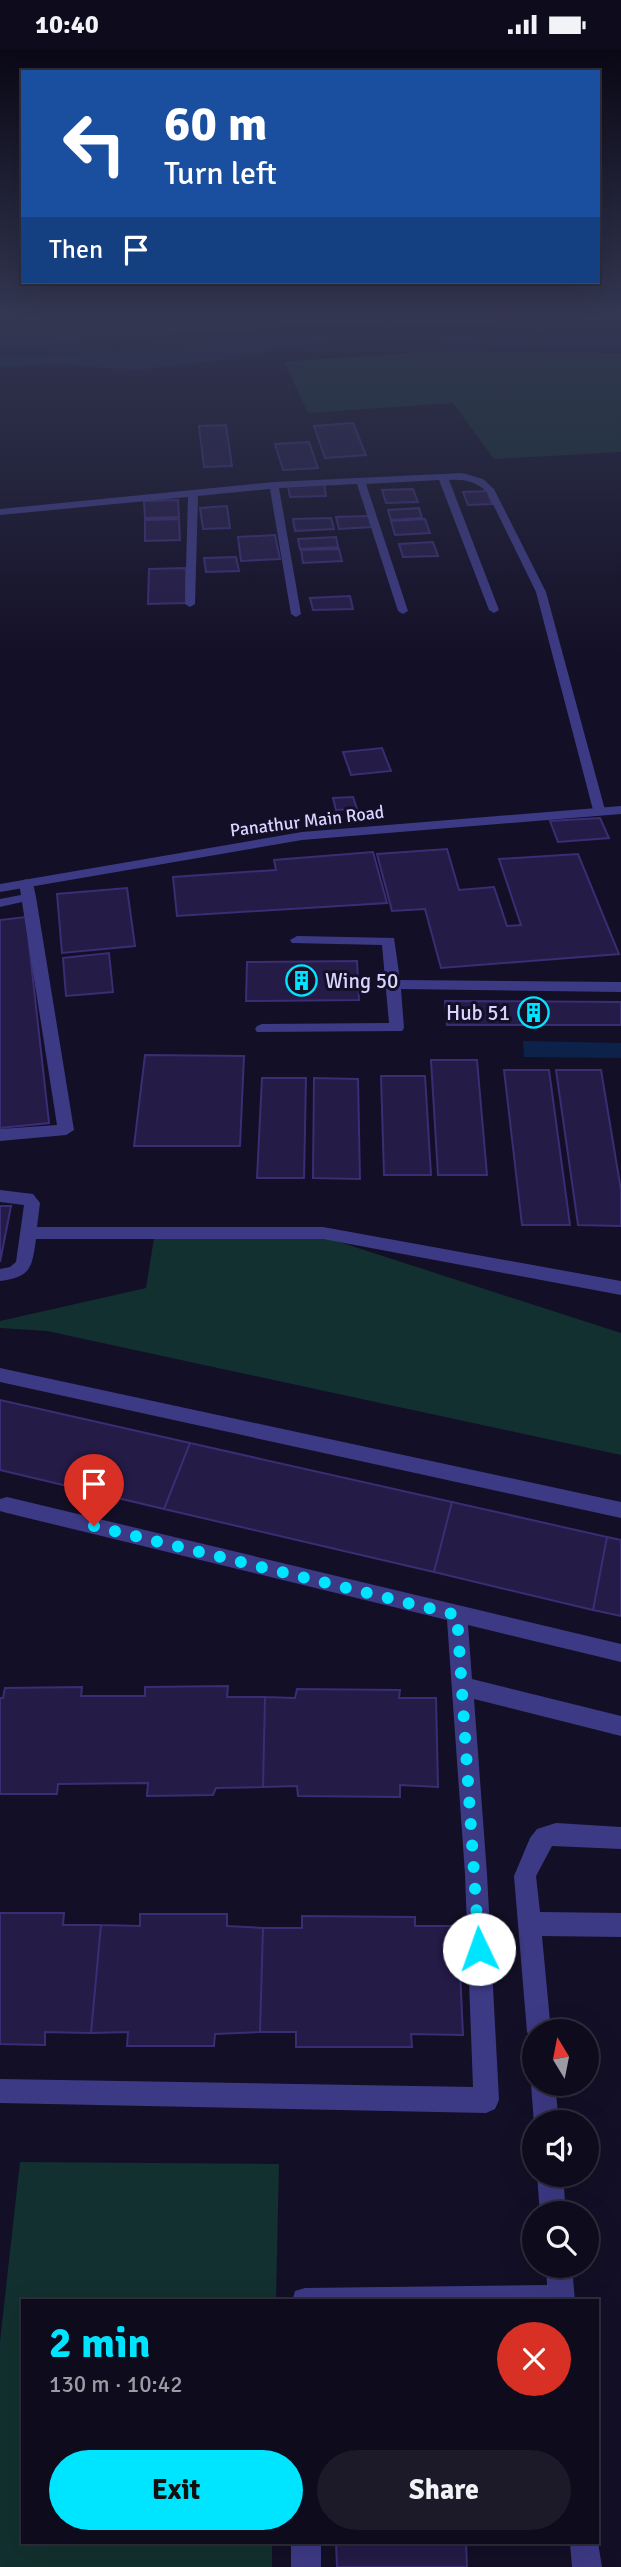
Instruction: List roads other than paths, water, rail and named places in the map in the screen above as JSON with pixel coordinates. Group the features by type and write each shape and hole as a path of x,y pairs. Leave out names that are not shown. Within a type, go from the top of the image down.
{"street":[{"path":"443,477 494,610"},
{"path":"0,512 274,485 471,477 487,486 541,592 598,810"},
{"path":"360,480 403,611"},
{"path":"274,485 296,614"},
{"path":"190,604 193,494"},
{"name":"Panathur Main Road","path":"0,888 27,891 302,836 621,810"},
{"path":"0,903 27,891 66,1130 0,1135"},
{"path":"262,1030 397,1028 389,941 297,940"},
{"path":"394,984 621,987"},
{"path":"0,1196 30,1200 29,1233 20,1270 0,1275"},
{"path":"29,1233 323,1233 621,1288"},
{"path":"0,1375 621,1510"},
{"path":"7,1505 621,1653"},
{"path":"0,2091 486,2100 476,1874 457,1615"},
{"path":"462,1686 621,1726"},
{"path":"538,2019 525,1876 538,1846 545,1837 556,1834 621,1839"},
{"path":"530,1924 621,1925"},
{"path":"560,2278 562,2299"},
{"path":"306,2544 306,2567"},
{"path":"585,2544 587,2567"}],"water":[{"path":"523,1041 621,1043 621,1058 524,1057"}],"place":[{"name":"Wing 50","path":"302,981"},
{"name":"Hub 51","path":"533,1013"}]}
